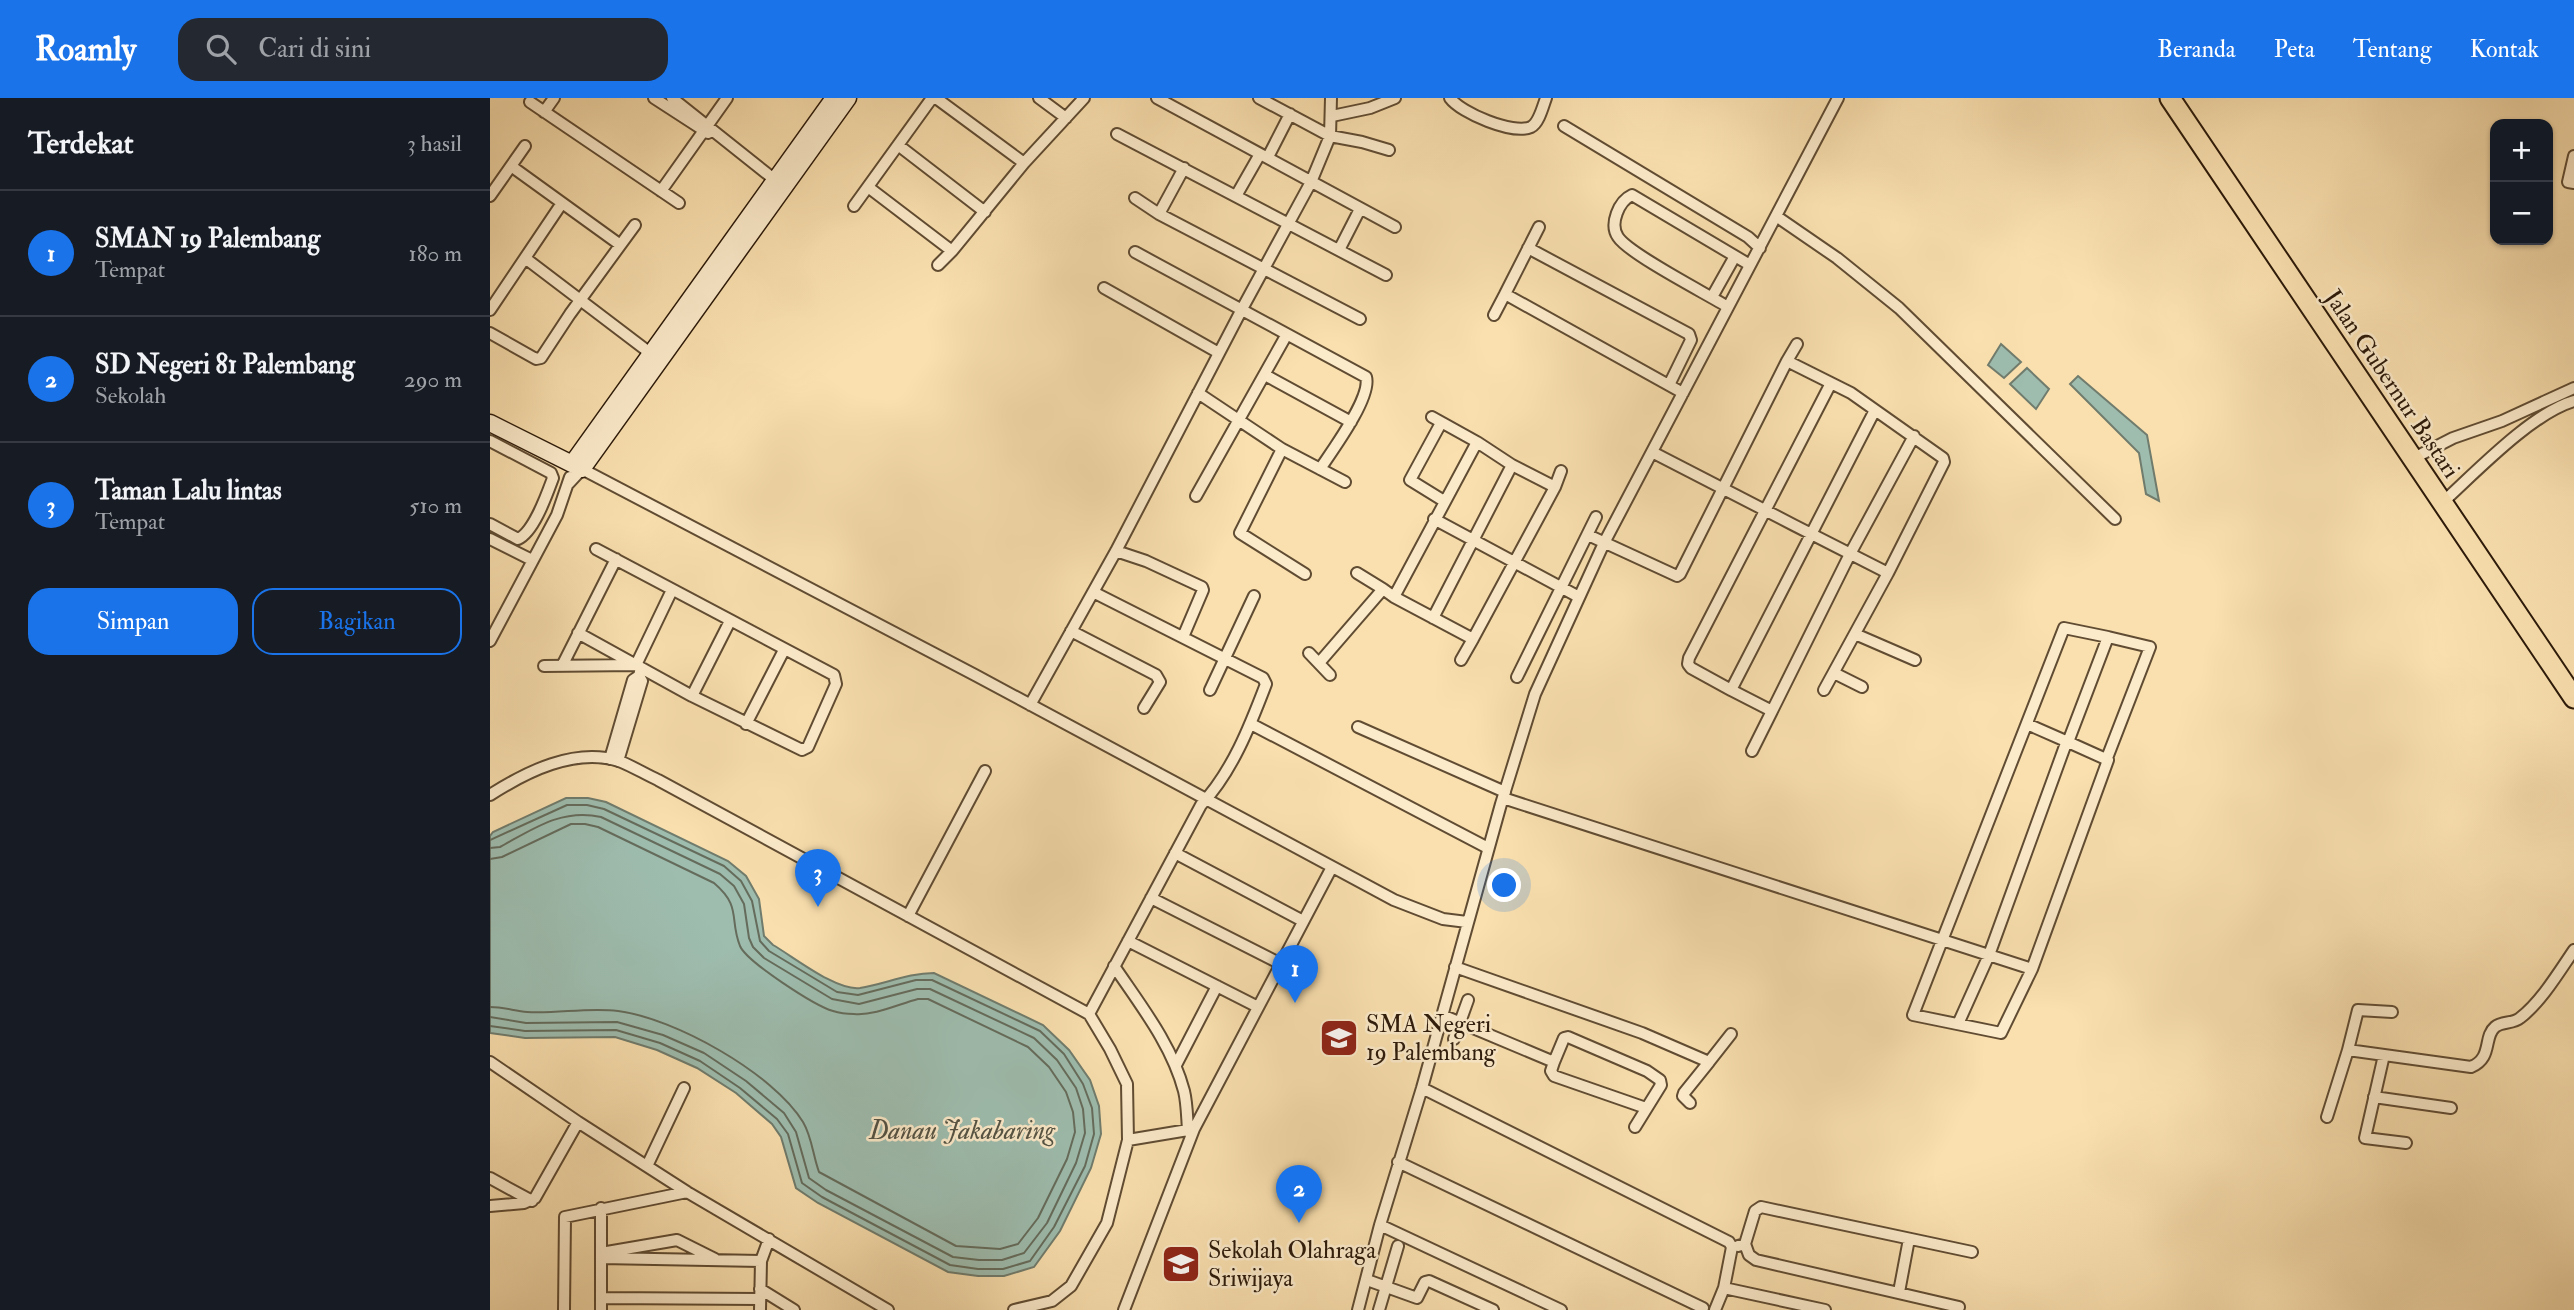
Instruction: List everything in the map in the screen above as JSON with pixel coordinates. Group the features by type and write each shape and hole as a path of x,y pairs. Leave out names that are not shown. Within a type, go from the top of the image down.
{"highway":[{"name":"Jalan Gubernur Bastari","path":"2170,98 2574,698"}],"street":[{"path":"544,112 554,98"},
{"path":"672,98 705,128"},
{"path":"661,191 727,98"},
{"path":"490,641 497,616 557,515 577,467 834,98"},
{"path":"655,357 848,98"},
{"path":"854,206 934,98 1024,163"},
{"path":"1038,98 1066,118"},
{"path":"938,265 953,251 1024,163 1084,98"},
{"path":"1157,98 1395,227"},
{"path":"1259,98 1330,136 1389,150"},
{"path":"1236,196 1264,156 1286,113 1280,98"},
{"path":"1030,705 1116,551 1311,182 1330,136 1331,98"},
{"path":"1332,116 1370,108 1395,98"},
{"path":"1450,98 1465,112 1503,126 1528,128 1535,124 1546,98"},
{"path":"1358,1310 1488,848 1535,694 1604,543 1838,98"},
{"path":"657,99 717,136 775,180"},
{"path":"530,103 679,203"},
{"path":"1564,126 1748,237 1760,248"},
{"path":"1117,134 1386,275"},
{"path":"898,145 985,212"},
{"path":"490,196 525,146"},
{"path":"2574,156 2568,182 2574,183"},
{"path":"511,166 619,244"},
{"path":"1159,214 1184,168"},
{"path":"868,187 953,251"},
{"path":"1728,307 1636,252 1618,238 1615,223 1622,203 1632,195 1750,265"},
{"path":"1135,198 1159,214 1360,319"},
{"path":"490,310 562,203"},
{"path":"1339,250 1360,209"},
{"path":"1776,216 1838,258 1899,308 2115,519"},
{"path":"490,333 539,359 635,225"},
{"path":"1494,315 1539,227"},
{"path":"1528,248 1689,334 1690,340 1669,385"},
{"path":"1135,252 1366,377 1368,384 1351,422 1320,469"},
{"path":"1712,297 1735,256"},
{"path":"525,258 655,357"},
{"path":"1104,288 1219,353"},
{"path":"1505,294 1683,393"},
{"path":"1196,496 1287,334"},
{"path":"1588,535 1677,576 1797,344"},
{"path":"1787,360 1851,393 1914,436 1943,458 1944,462 1888,573 1824,690"},
{"path":"1265,375 1351,422"},
{"path":"1772,711 1691,668 1688,664 1689,658 1831,383"},
{"path":"2414,458 2453,438 2502,421 2574,388"},
{"path":"1198,393 1282,449 1345,482"},
{"path":"2443,502 2532,423 2556,408 2574,401"},
{"path":"1731,690 1875,410"},
{"path":"1444,501 1410,480 1437,420 1512,465 1555,486"},
{"path":"490,423 975,674 1394,900 1443,919 1467,922"},
{"path":"1752,751 1850,554 1914,436"},
{"path":"490,441 551,473 553,478 541,507 521,538 490,524"},
{"path":"1394,597 1477,442"},
{"path":"1282,449 1240,533 1305,574"},
{"path":"1652,452 1888,573"},
{"path":"1433,618 1512,465"},
{"path":"1461,660 1515,563 1561,471"},
{"path":"541,507 557,515"},
{"path":"1517,677 1596,517"},
{"path":"1434,519 1579,597"},
{"path":"490,540 532,560"},
{"path":"578,633 639,670 802,750 808,747 836,684 836,677 596,549"},
{"path":"1116,551 1146,561 1202,587 1183,637"},
{"path":"562,666 615,559"},
{"path":"1574,565 1590,573"},
{"path":"1357,573 1394,597 1473,639"},
{"path":"1320,663 1383,589"},
{"path":"614,760 633,680 672,590"},
{"path":"1089,1014 1175,853 1207,799 1215,791 1251,724 1266,680 1093,592"},
{"path":"1210,690 1254,596"},
{"path":"692,696 730,621"},
{"path":"2064,628 2150,647 2107,758 2032,969 2001,1033 1913,1015 2027,724 2064,628"},
{"path":"1071,631 1156,674 1160,682 1144,708"},
{"path":"1855,634 1915,660"},
{"path":"1958,1024 1989,955 2064,746 2068,742 2108,637"},
{"path":"746,724 784,650"},
{"path":"1309,653 1330,675"},
{"path":"544,666 639,670"},
{"path":"1833,673 1862,687"},
{"path":"1251,724 1488,848"},
{"path":"2027,724 2107,758"},
{"path":"1358,727 1504,795 2032,969"},
{"path":"490,795 547,765 592,758 614,760 658,780 1089,1014 1127,1084 1128,1140 1107,1223 1072,1286 1052,1301 1014,1310"},
{"path":"908,916 985,771"},
{"path":"1175,853 1303,921"},
{"path":"1124,1310 1191,1129 1332,867"},
{"path":"1151,898 1280,964"},
{"path":"1128,941 1258,1007"},
{"path":"2348,1050 2471,1067 2477,1065 2488,1050 2491,1032 2495,1026 2520,1019 2554,980 2574,950"},
{"path":"1114,966 1159,1032 1176,1065 1185,1094 1191,1129"},
{"path":"1455,967 1642,1033 1709,1062"},
{"path":"1176,1065 1217,986"},
{"path":"1454,1039 1462,1024 1468,1000"},
{"path":"2327,1117 2358,1010 2392,1012"},
{"path":"1442,1015 1554,1062"},
{"path":"1690,1103 1683,1096 1684,1093 1731,1034"},
{"path":"1635,1127 1646,1108 1661,1082 1647,1071 1568,1037 1564,1038 1551,1071 1554,1076 1646,1108"},
{"path":"2384,1055 2366,1139 2406,1143"},
{"path":"490,1062 687,1192 888,1310"},
{"path":"647,1166 684,1088"},
{"path":"1422,1088 1729,1242 1732,1247 1724,1288 1715,1310"},
{"path":"2374,1097 2451,1108"},
{"path":"490,1206 532,1201 538,1195 578,1122"},
{"path":"1128,1140 1191,1129"},
{"path":"1398,1162 1703,1308"},
{"path":"490,1178 532,1201"},
{"path":"564,1310 565,1217 687,1192"},
{"path":"1959,1307 1756,1259 1749,1255 1745,1244 1755,1211 1761,1207 1972,1252"},
{"path":"601,1208 601,1310"},
{"path":"1380,1225 1561,1310"},
{"path":"760,1299 761,1261 769,1238"},
{"path":"1899,1292 1909,1239"},
{"path":"601,1255 677,1240 718,1261"},
{"path":"1732,1247 1745,1244"},
{"path":"1379,1310 1398,1246"},
{"path":"601,1255 761,1261"},
{"path":"1367,1280 1386,1286 1416,1304 1425,1282 1429,1281 1493,1310"},
{"path":"1724,1288 1825,1310"},
{"path":"601,1298 760,1299 794,1310"}],"water":[{"path":"2001,344 2021,362 2004,378 1988,365"},
{"path":"2027,368 2049,389 2036,409 2010,384"},
{"path":"2078,376 2147,435 2159,501 2146,494 2139,453 2070,384"},
{"name":"Danau Jakabaring","path":"566,798 588,798 606,802 728,861 746,876 759,899 764,936 773,945 827,979 850,988 860,988 934,973 1043,1025 1069,1050 1090,1080 1099,1106 1101,1134 1091,1168 1060,1231 1034,1267 1004,1276 948,1272 818,1203 796,1188 781,1137 772,1124 736,1093 697,1068 657,1050 615,1037 525,1038 490,1033 490,836 493,832"}],"place":[{"name":"Taman Lalu lintas","path":"818,907"},
{"name":"SMAN 19 Palembang","path":"1295,1003"},
{"name":"SMA Negeri 19 Palembang","path":"1339,1038"},
{"name":"SD Negeri 81 Palembang","path":"1299,1223"},
{"name":"Sekolah Olahraga Sriwijaya","path":"1181,1264"}]}
